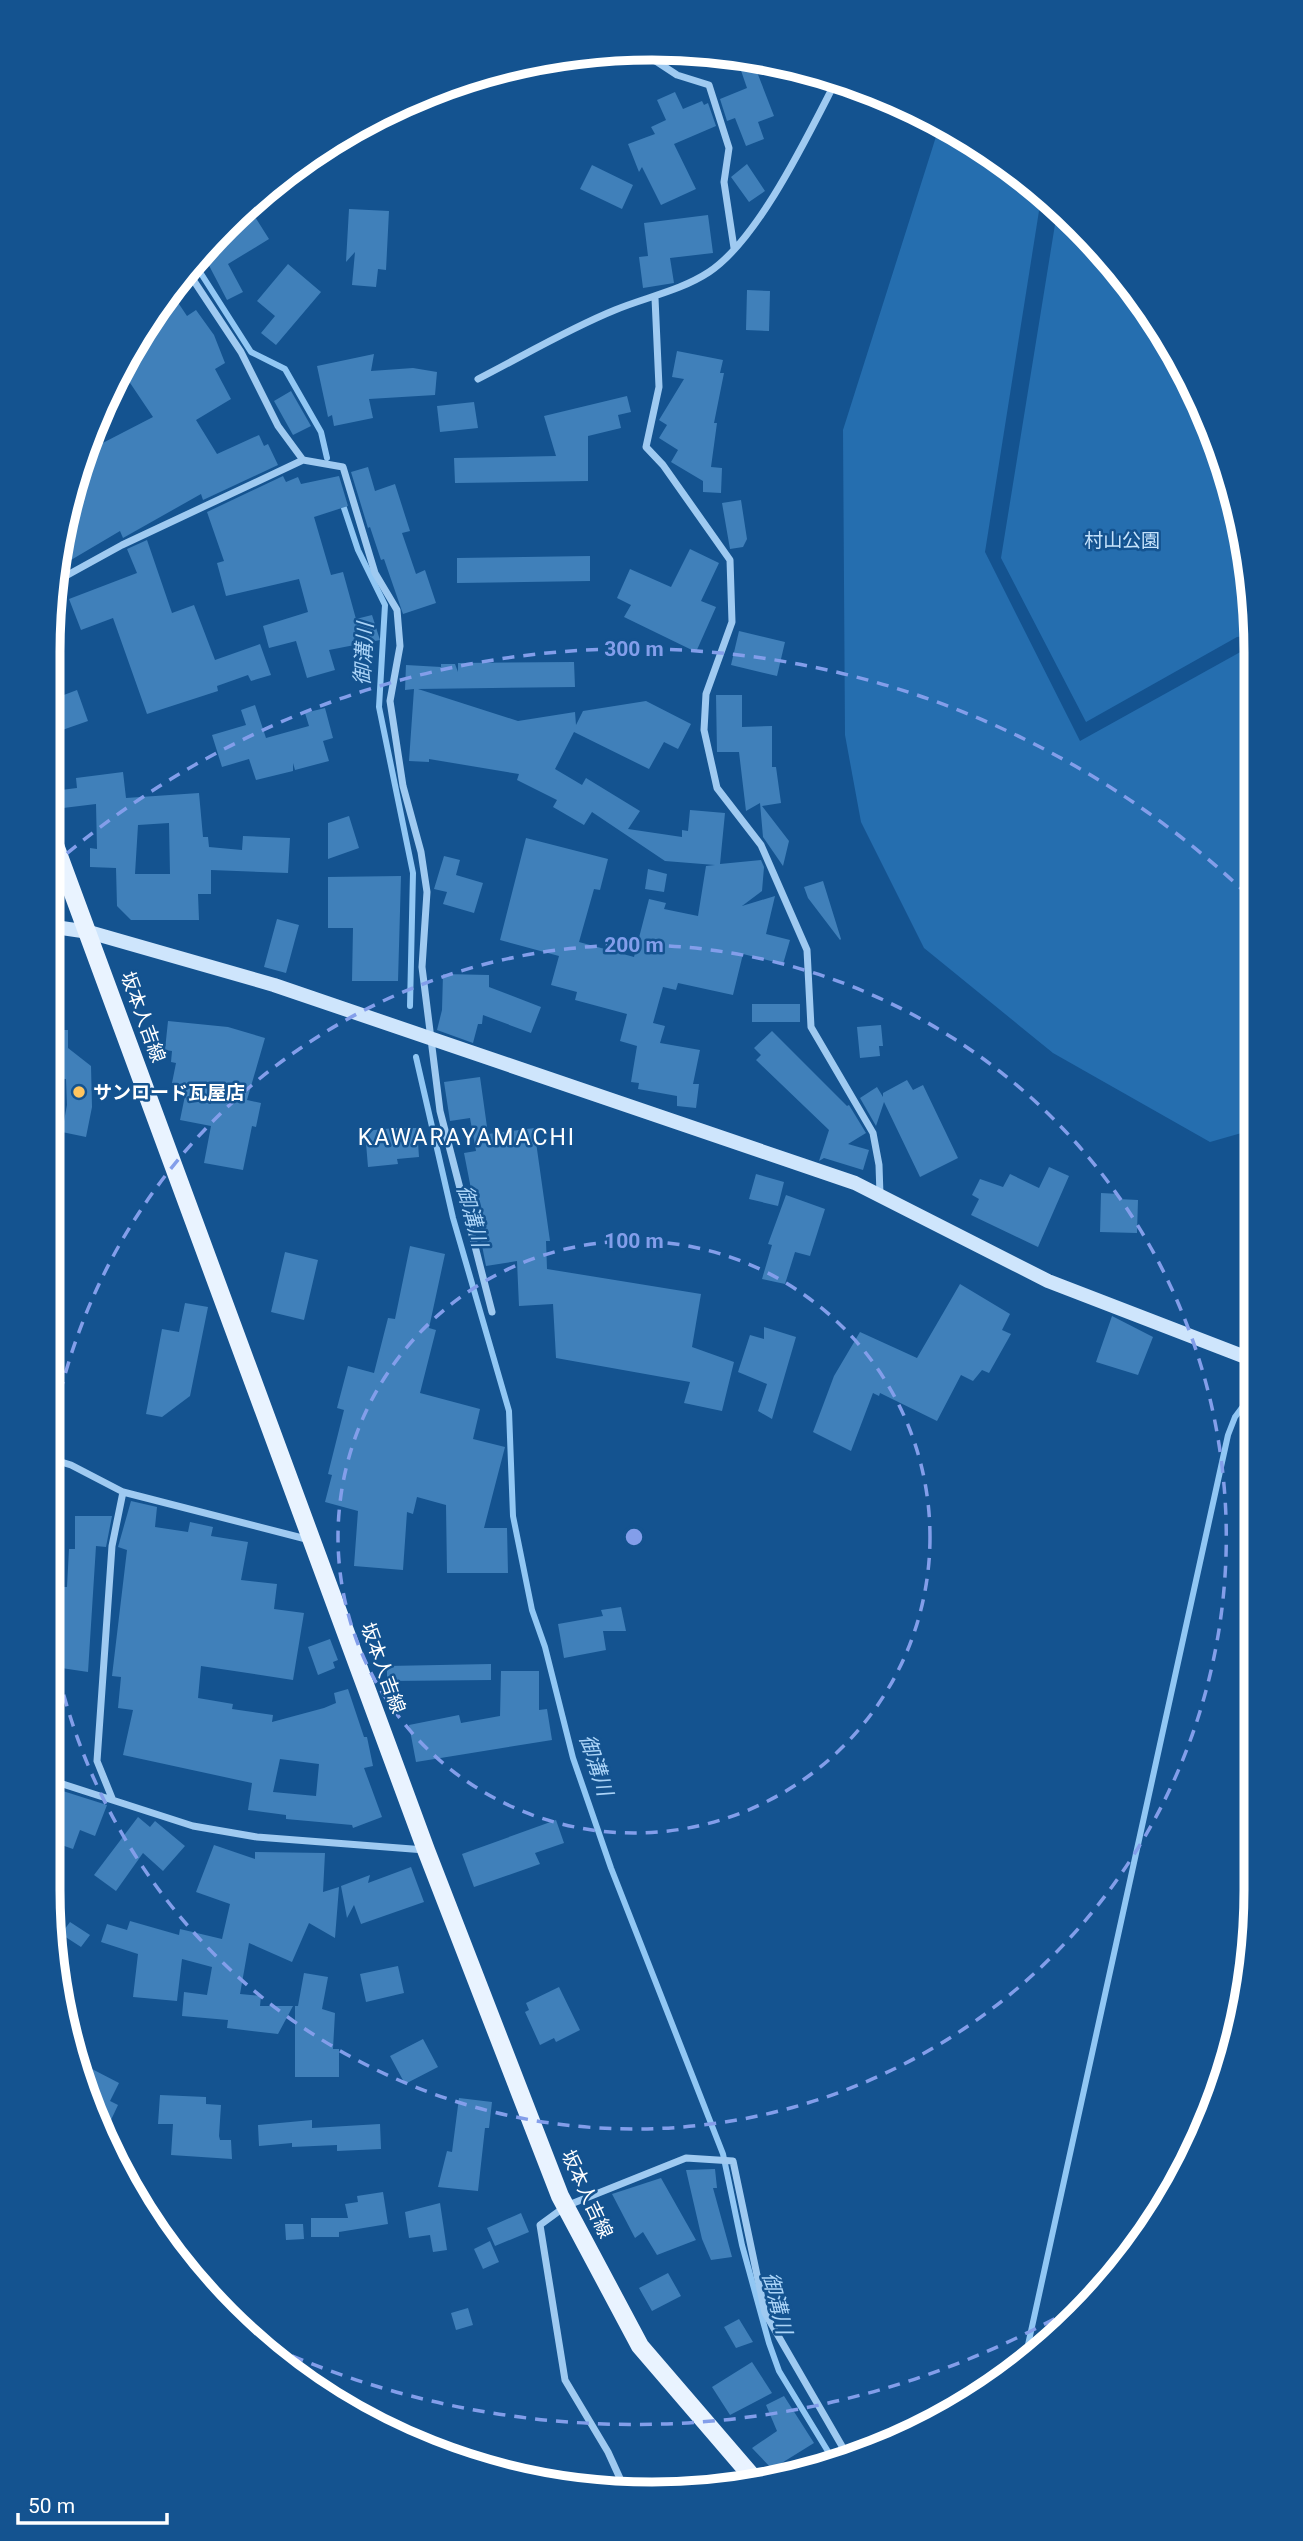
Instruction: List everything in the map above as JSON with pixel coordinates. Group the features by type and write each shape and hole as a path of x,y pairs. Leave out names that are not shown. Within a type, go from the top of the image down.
{"main road":[{"name":"坂本人吉線","path":"60,857 426,1850 566,2206 640,2346 749,2473"}],"street":[{"path":"654,60 677,75 709,85 729,148 724,182 734,248"},
{"path":"478,379 616,310 655,298 709,272 734,248 768,203 832,88"},
{"path":"192,278 241,352 278,426 303,460"},
{"path":"655,298 659,387 646,447 663,465 730,561 732,622 706,694 704,730 717,788 761,845 807,950 811,1027 873,1133 880,1165 880,1195"},
{"path":"65,577 122,545 303,460 343,467 375,573 397,610 400,646 390,701 403,786 421,852 427,891 422,967 440,1111 492,1312"},
{"path":"60,928 89,932 274,985 855,1183 1048,1281 1244,1357"},
{"path":"60,1462 123,1492 314,1541"},
{"path":"112,1798 97,1760 112,1546 123,1492"},
{"path":"60,1783 193,1826 257,1837 426,1850"},
{"path":"621,2480 608,2452 565,2380 540,2225 566,2206 686,2158 733,2161 765,2314 843,2449"}],"green space":[{"path":"937,133 980,159 1040,204 985,552 1080,741 1244,650 1244,1132 1210,1142 1053,1053 924,948 861,822 845,735 843,430"},
{"name":"村山公園","path":"1056,219 1097,261 1144,323 1182,390 1198,425 1212,461 1232,536 1243,636 1237,637 1086,722 1001,558"}],"building":[{"path":"740,67 762,70 757,72 774,116 758,122 764,139 746,146 735,118 727,121 720,99 747,88"},
{"path":"675,92 683,109 702,101 704,105 708,103 716,126 674,144 696,189 661,205 642,167 639,172 628,144 655,134 651,127 666,120 657,100"},
{"path":"747,164 765,191 749,202 731,177"},
{"path":"592,165 633,185 622,209 580,189"},
{"path":"349,209 389,211 386,270 378,269 376,287 352,285 355,252 346,262"},
{"path":"253,214 269,239 228,264 243,292 227,300 206,261"},
{"path":"708,215 713,253 670,258 674,283 643,288 639,257 648,256 644,223"},
{"path":"288,264 321,292 276,345 261,333 275,316 257,301"},
{"path":"747,290 770,291 769,331 746,330"},
{"path":"176,299 187,316 196,310 214,335 225,363 215,369 231,399 196,420 217,454 259,435 264,446 268,444 278,465 203,500 201,494 123,538 120,531 71,560 68,555 71,536 97,446 153,417 127,378 139,355"},
{"path":"677,351 723,360 720,373 724,373 714,423 717,423 711,467 722,468 721,493 703,492 703,481 671,462 678,450 659,438 667,425 659,420 684,379 672,377"},
{"path":"374,354 371,371 413,368 437,372 435,395 369,399 373,418 334,426 332,415 328,417 317,366"},
{"path":"291,391 311,426 293,435 274,401"},
{"path":"627,396 631,412 618,415 621,428 588,436 588,481 455,483 454,458 556,456 544,416"},
{"path":"474,402 478,428 440,432 437,406"},
{"path":"368,467 375,491 395,484 410,531 402,533 416,574 425,570 436,603 403,614 384,559 381,560 370,527 368,528 351,472"},
{"path":"283,476 286,482 298,477 301,484 339,476 348,506 314,517 331,575 343,572 356,619 372,615 380,640 329,650 335,670 307,678 296,641 269,648 263,626 308,612 299,579 226,596 217,563 224,561 207,512"},
{"path":"741,500 747,539 743,547 730,549 722,503"},
{"path":"147,540 172,613 194,605 215,660 260,644 271,675 251,681 248,675 217,686 218,691 147,714 113,618 81,630 69,599 137,573 127,549"},
{"path":"690,549 719,563 701,601 716,607 696,652 624,617 631,605 617,598 630,569 671,587"},
{"path":"590,556 590,581 457,583 457,558"},
{"path":"739,631 785,642 777,676 731,665"},
{"path":"574,662 575,687 418,689 518,721 575,712 576,725 583,711 646,701 691,724 678,749 664,742 649,769 574,732 555,769 582,785 586,778 640,811 628,829 682,837 682,830 688,831 690,810 725,813 720,864 761,860 764,867 762,891 742,906 775,896 766,934 790,940 783,964 743,954 733,995 678,983 676,990 663,987 653,1023 665,1026 660,1043 700,1050 693,1084 699,1084 696,1108 677,1106 677,1096 638,1089 639,1083 631,1082 637,1046 620,1041 627,1014 575,1000 577,992 551,985 559,956 500,940 526,838 608,859 600,890 594,889 579,942 634,957 649,899 666,903 664,909 698,916 706,866 715,865 665,861 592,812 584,825 553,807 557,800 517,780 519,774 429,759 429,762 409,761 414,689 405,690 406,665 441,667 441,664 455,664 458,672 458,663"},
{"path":"77,690 88,721 60,731 60,696"},
{"path":"716,695 742,695 742,727 772,726 772,767 776,767 781,803 762,806 789,841 783,866 763,837 760,803 746,811 739,752 717,752"},
{"path":"255,705 266,738 309,726 305,713 325,708 333,738 323,741 329,761 295,770 293,763 293,771 256,780 249,759 222,767 212,735 246,725 241,710"},
{"path":"123,772 126,798 199,793 203,837 208,837 209,847 242,850 243,836 290,838 288,873 211,870 211,894 198,894 199,920 131,920 117,906 116,868 90,867 90,848 97,849 96,804 63,808 61,790 77,788 76,778","holes":["169,823 170,874 135,874 138,825"]},
{"path":"349,816 359,848 328,859 328,823"},
{"path":"444,856 460,860 456,875 483,883 474,913 443,904 447,892 434,889"},
{"path":"648,869 667,874 664,892 645,889"},
{"path":"401,876 398,981 352,981 353,928 328,928 328,877"},
{"path":"823,881 840,940 808,898 804,887"},
{"path":"277,919 299,925 286,973 264,967"},
{"path":"443,974 489,975 489,987 541,1007 531,1033 483,1015 473,1043 437,1030 442,1010"},
{"path":"752,1004 800,1004 800,1022 752,1022"},
{"path":"168,1021 228,1027 265,1038 247,1100 261,1103 256,1127 252,1126 243,1170 204,1163 211,1126 180,1120 187,1086 172,1083 176,1063 171,1062 172,1051 165,1050"},
{"path":"881,1025 883,1046 879,1046 880,1056 860,1058 857,1027"},
{"name":"サンロード瓦屋店","path":"60,1030 68,1030 68,1048 91,1066 92,1107 86,1137 62,1132 67,1105 66,1079 60,1079"},
{"path":"772,1031 847,1106 849,1105 866,1133 848,1144 869,1150 863,1170 824,1158 819,1161 829,1130 756,1060 761,1055 754,1048"},
{"path":"480,1077 488,1134 534,1128 550,1241 546,1241 547,1269 701,1294 692,1347 734,1362 722,1411 684,1403 690,1382 556,1358 553,1304 519,1306 517,1261 486,1266 464,1153 476,1151 470,1118 450,1121 444,1082"},
{"path":"907,1080 913,1090 923,1085 958,1158 920,1177 884,1102 876,1126 860,1098 877,1087 883,1097 883,1093"},
{"path":"417,1128 419,1157 397,1159 398,1164 368,1167 365,1131"},
{"path":"1049,1167 1069,1176 1038,1247 971,1215 979,1199 972,1195 980,1179 1003,1187 1010,1174 1039,1188"},
{"path":"756,1174 784,1182 778,1206 749,1199"},
{"path":"1101,1193 1119,1194 1118,1199 1138,1200 1137,1233 1100,1232"},
{"path":"786,1195 825,1209 810,1256 795,1252 785,1284 762,1279 772,1245 768,1244"},
{"path":"410,1246 445,1254 429,1328 436,1330 420,1393 480,1409 473,1439 505,1447 484,1528 507,1528 508,1573 447,1573 446,1505 417,1497 413,1514 407,1512 403,1570 354,1566 358,1511 325,1502 332,1475 328,1474 344,1410 337,1408 348,1366 374,1373 388,1318 395,1319"},
{"path":"285,1252 318,1260 304,1320 271,1312"},
{"path":"960,1284 1010,1314 1002,1330 1011,1334 989,1373 982,1370 973,1381 961,1375 937,1421 880,1393 879,1396 873,1393 851,1451 813,1432 834,1376 860,1332 917,1358"},
{"path":"185,1303 208,1307 190,1396 162,1417 146,1414 162,1329 179,1332"},
{"path":"1112,1316 1153,1337 1138,1375 1096,1362"},
{"path":"764,1327 796,1337 772,1419 758,1411 767,1384 738,1372 750,1335 764,1339"},
{"path":"131,1501 157,1507 155,1527 188,1532 190,1522 213,1527 211,1536 248,1542 241,1580 277,1584 274,1609 304,1613 293,1680 201,1666 198,1698 233,1704 232,1709 273,1715 272,1722 336,1703 334,1693 348,1689 364,1737 367,1737 373,1766 364,1768 382,1817 353,1828 352,1825 286,1819 286,1815 248,1810 252,1783 123,1755 133,1710 118,1708 121,1677 112,1676 127,1550 118,1547","holes":["280,1759 319,1764 316,1796 273,1792"]},
{"path":"75,1516 112,1516 106,1547 96,1546 88,1672 60,1668 61,1587 67,1587 69,1549 75,1549"},
{"path":"621,1607 626,1631 603,1631 606,1650 564,1658 558,1624 603,1616 601,1610"},
{"path":"330,1639 338,1660 333,1662 335,1668 318,1675 308,1647"},
{"path":"491,1664 491,1680 387,1681 387,1666"},
{"path":"501,1671 539,1671 539,1710 547,1709 552,1740 416,1762 409,1725 459,1715 461,1723 500,1716"},
{"path":"60,1790 107,1805 95,1836 80,1830 73,1849 60,1844"},
{"path":"138,1817 150,1827 155,1821 185,1846 163,1871 143,1853 116,1891 94,1875"},
{"path":"556,1820 564,1843 535,1853 540,1864 474,1887 462,1854"},
{"path":"214,1845 255,1859 255,1852 325,1853 323,1892 339,1887 335,1938 309,1923 292,1962 249,1943 240,1994 261,1996 260,2006 293,2006 278,2034 227,2028 228,2020 182,2016 184,1992 207,1995 212,1967 182,1959 177,2001 133,1997 138,1954 101,1942 107,1924 127,1930 130,1921 179,1935 180,1929 222,1939 230,1904 196,1892"},
{"path":"411,1867 424,1902 361,1924 354,1905 347,1918 341,1886 370,1875 368,1883"},
{"path":"70,1922 90,1935 81,1947 62,1933"},
{"path":"398,1966 404,1993 366,2002 360,1974"},
{"path":"304,1973 328,1977 322,2009 335,2013 333,2049 339,2049 339,2077 295,2077 295,2006 298,2006"},
{"path":"559,1987 580,2030 556,2042 554,2038 540,2045 525,2012 529,2010 526,2003"},
{"path":"423,2039 438,2067 405,2084 390,2056"},
{"path":"92,2069 119,2083 110,2101 118,2105 111,2120 106,2117 89,2074"},
{"path":"160,2095 206,2097 206,2104 221,2105 219,2136 220,2140 231,2140 232,2159 171,2155 173,2124 158,2124"},
{"path":"459,2098 492,2102 489,2128 485,2128 478,2191 438,2187 447,2151 452,2152"},
{"path":"312,2120 312,2128 380,2124 381,2149 337,2151 337,2145 292,2147 292,2143 259,2146 258,2125"},
{"path":"715,2169 717,2188 713,2188 732,2257 711,2260 702,2239 686,2170"},
{"path":"661,2178 696,2240 657,2255 643,2232 635,2238 612,2194"},
{"path":"383,2192 388,2224 339,2232 339,2237 311,2237 311,2218 348,2218 345,2204 358,2202 357,2196"},
{"path":"440,2203 447,2250 433,2252 430,2235 409,2238 405,2212"},
{"path":"521,2213 529,2232 495,2246 487,2228"},
{"path":"285,2224 303,2224 304,2239 286,2240"},
{"path":"490,2241 499,2262 483,2269 474,2249"},
{"path":"668,2273 681,2296 652,2311 639,2288"},
{"path":"468,2308 473,2325 456,2330 451,2313"},
{"path":"739,2319 753,2342 736,2348 724,2327"},
{"path":"752,2362 772,2393 730,2415 712,2387"},
{"path":"784,2396 814,2443 772,2469 752,2448 777,2431 766,2405"}],"waterway":[{"name":"御溝川","path":"199,270 251,352 285,369 321,432 327,458"},
{"name":"御溝川","path":"342,502 358,550 385,605 379,707 413,873 410,1006"},
{"name":"御溝川","path":"416,1057 453,1218 509,1411 513,1516 532,1610 545,1647 573,1758 611,1868 723,2154 742,2245 779,2371 829,2454"},
{"path":"1028,2346 1228,1435 1235,1417 1244,1405"}],"place":[{"name":"サンロード瓦屋店","path":"79,1092"}],"district":[{"name":"KAWARAYAMACHI","path":"467,1137"}]}
